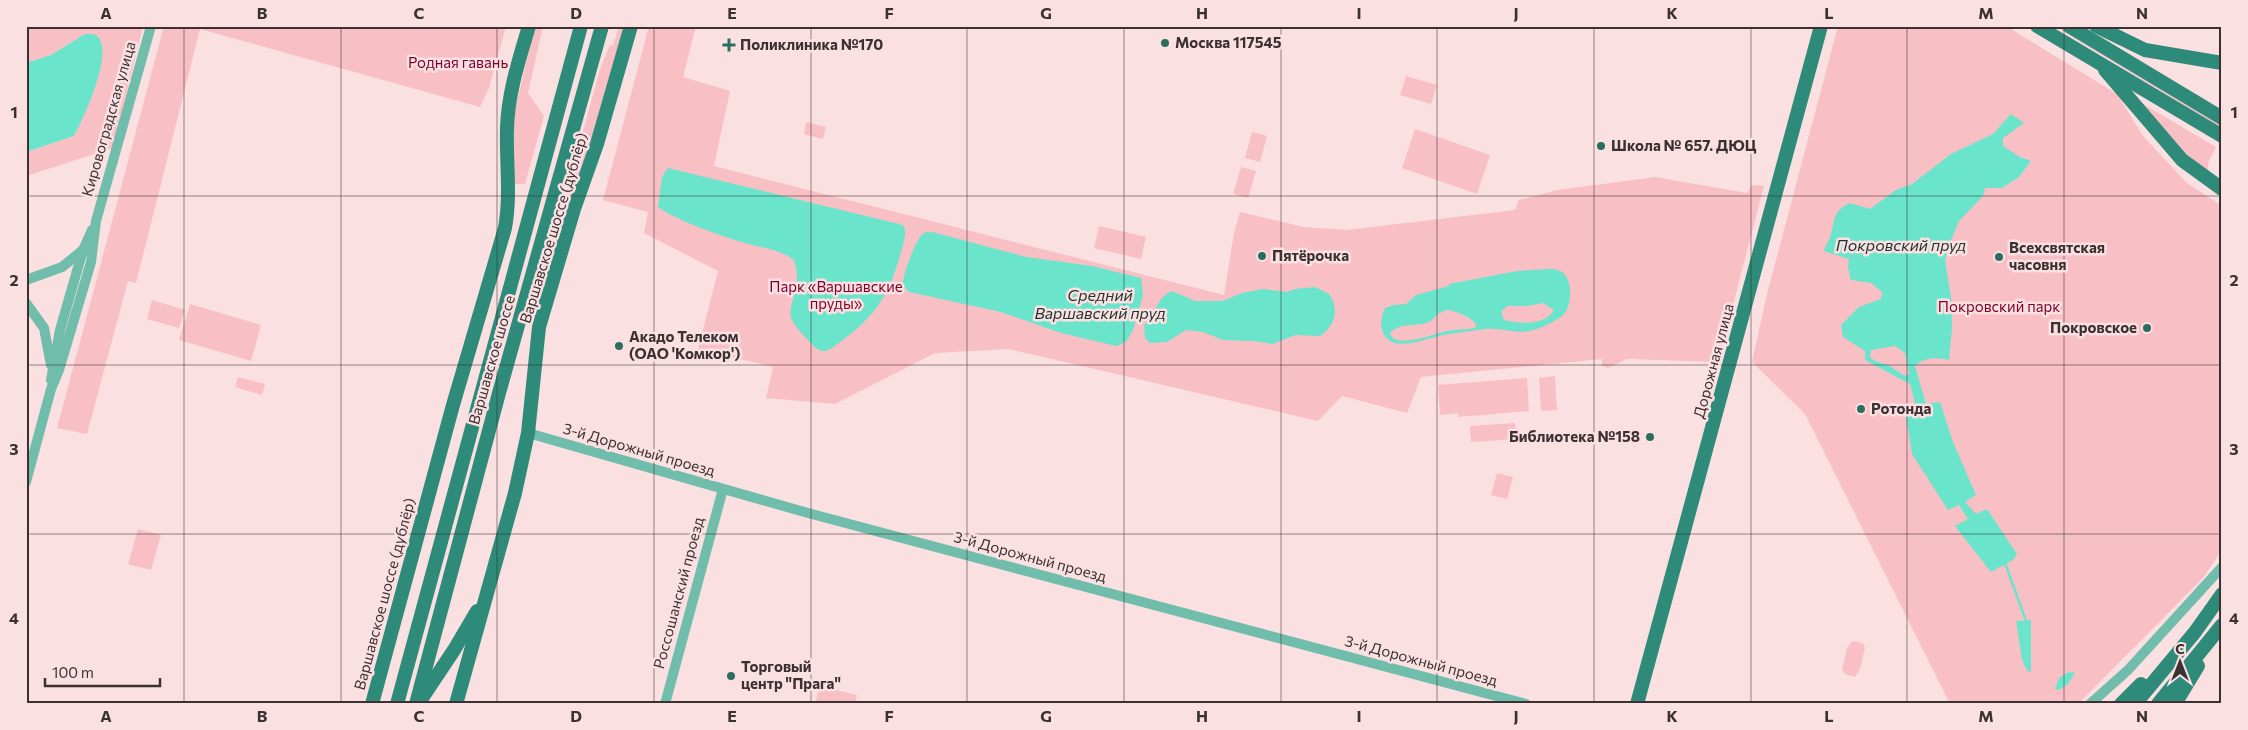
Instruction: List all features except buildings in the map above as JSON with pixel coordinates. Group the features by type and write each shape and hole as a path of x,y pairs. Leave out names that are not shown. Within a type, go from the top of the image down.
{"main road":[{"name":"Варшавское шоссе (дублёр)","path":"372,704 453,405 505,228 508,208 507,128 509,108 513,82 530,26"},
{"name":"Варшавское шоссе","path":"397,704 581,26"},
{"name":"Варшавское шоссе","path":"417,704 499,393 602,26"},
{"name":"Варшавское шоссе (дублёр)","path":"456,704 515,493 528,433 539,327 574,209 596,146 631,26"},
{"name":"Дорожная улица","path":"1637,704 1821,26"},
{"path":"2037,26 2222,136"},
{"path":"2069,26 2222,118"},
{"path":"2095,26 2183,94"},
{"path":"2095,26 2145,50 2222,64"},
{"path":"2100,64 2182,160 2222,189"},
{"path":"539,327 544,235"},
{"path":"417,704 454,650 487,593"},
{"path":"2135,704 2195,632 2222,594"},
{"path":"2158,704 2222,625"},
{"path":"2175,704 2222,629"},
{"path":"2121,704 2195,632"}],"street":[{"name":"Кировоградская улица","path":"51,388 52,371 60,333 83,250 96,221 151,26"},
{"name":"Кировоградская улица","path":"26,482 51,388 59,370 91,262 96,221"},
{"path":"26,286 31,279 62,267 83,250"},
{"path":"62,267 76,276 83,290"},
{"path":"26,302 44,328 52,371"},
{"path":"44,328 60,333 71,329"},
{"name":"3-й Дорожный проезд","path":"528,433 723,490 1526,704"},
{"name":"Россошанский проезд","path":"665,704 723,490"},
{"path":"2090,704 2128,670 2222,567"}],"green space":[{"path":"26,26 143,26 113,148 26,176 26,152 74,136 85,34 51,55 26,63"},
{"name":"Родная гавань","path":"164,26 506,26 489,88 480,107 200,29 136,283 128,281 87,434 57,428"},
{"path":"535,26 543,26 528,93 544,116 525,184 515,184 513,123"},
{"path":"619,26 626,26 549,277 548,260 600,69 610,45 613,46"},
{"name":"Парк «Варшавские пруды»","path":"649,26 696,26 683,77 730,91 714,166 1224,295 1234,233 1240,212 1304,227 1347,230 1515,210 1519,200 1558,190 1655,177 1747,193 1752,185 1764,186 1718,362 1627,359 1608,368 1602,366 1602,359 1421,377 1407,413 1342,396 1318,421 1008,349 935,353 835,404 766,398 773,367 698,349 718,271 644,233 648,212 603,200"},
{"name":"Покровский парк","path":"1838,26 2006,26 2117,94 2143,136 2187,183 2222,206 2222,550 2203,578 2078,704 1950,704 1805,414 1752,362 1767,294"},
{"path":"2054,26 2058,26 2222,124 2222,128"},
{"path":"1406,76 1437,85 1431,104 1400,95"},
{"path":"2138,101 2216,147 2208,163 2208,173 2194,164"},
{"path":"806,122 826,127 823,139 804,134"},
{"path":"1415,129 1490,155 1477,194 1402,168"},
{"path":"1252,132 1267,136 1260,162 1245,158"},
{"path":"1241,167 1256,171 1248,198 1233,194"},
{"path":"1099,226 1146,237 1141,259 1094,248"},
{"path":"152,300 185,310 179,328 147,319"},
{"path":"190,304 261,325 251,361 179,340"},
{"path":"1555,376 1557,410 1541,411 1539,378"},
{"path":"238,377 265,384 262,395 235,387"},
{"path":"1527,378 1529,411 1458,417 1458,413 1440,415 1438,385"},
{"path":"1515,423 1516,439 1471,442 1470,426"},
{"path":"1497,473 1513,477 1507,499 1491,495"},
{"path":"138,529 161,535 151,570 128,564"},
{"path":"1852,641 1863,643 1865,648 1860,669 1855,677 1845,674 1842,669 1847,648"},
{"path":"820,686 857,695 855,704 815,704"}],"water":[{"path":"85,34 98,36 102,47 102,59 90,102 74,136 26,152 26,63 51,55"},
{"name":"Покровский пруд","path":"2011,114 2024,123 2003,138 2003,146 2020,157 2031,161 2019,177 2002,188 1985,188 1983,196 1959,221 1945,260 1952,304 1949,360 1931,359 1922,361 1915,366 1926,404 1940,402 1953,442 1976,495 1965,502 1976,514 1987,509 2017,554 2013,560 1991,572 1955,526 1968,519 1959,505 1948,510 1912,454 1905,410 1916,407 1910,384 1865,360 1865,351 1843,337 1841,325 1859,307 1881,299 1882,292 1871,283 1851,280 1848,268 1849,259 1824,251 1836,214 1844,206 1850,203 1870,209 1896,190 1912,184 1951,154 1993,134","holes":["1895,346 1905,353 1909,374 1905,376 1888,365 1875,361 1870,357 1871,350"]},
{"path":"668,168 903,225 905,235 893,277 876,309 859,327 835,346 823,351 813,346 792,320 791,309 797,277 793,259 775,251 700,228 658,207 662,177"},
{"name":"Средний Варшавский пруд","path":"932,232 1026,257 1092,266 1141,278 1143,295 1133,330 1126,342 1116,346 1061,333 1001,312 909,292 904,287 903,282 911,256 921,236 924,233"},
{"path":"1552,269 1566,275 1570,286 1570,299 1564,314 1547,325 1530,331 1517,332 1485,329 1400,344 1386,338 1382,330 1381,325 1385,308 1406,304 1416,295 1449,286 1449,284 1517,271","holes":["1543,303 1554,310 1545,319 1538,321 1524,323 1504,320 1501,312 1507,306 1528,306","1447,310 1471,319 1476,324 1475,328 1447,331 1406,341 1398,340 1390,332 1401,326 1423,324 1431,321 1439,313"]},
{"path":"1315,287 1329,294 1335,311 1329,327 1320,336 1295,335 1273,344 1223,340 1203,332 1186,330 1167,342 1150,343 1145,338 1144,325 1152,316 1162,298 1172,291 1195,301 1223,301 1242,293 1263,289 1287,292 1295,289"},
{"path":"2031,620 2031,671 2028,672 2022,660 2016,621"},
{"path":"2069,672 2075,673 2069,683 2059,690 2055,689 2059,678"}],"waterway":[{"path":"2005,563 2026,621"}],"place":[{"name":"Москва 117545","path":"1165,43"},
{"name":"Поликлиника №170","path":"729,45"},
{"name":"Школа № 657. ДЮЦ","path":"1601,146"},
{"name":"Пятёрочка","path":"1262,256"},
{"name":"Всехсвятская часовня","path":"1999,257"},
{"name":"Покровское","path":"2147,328"},
{"name":"Акадо Телеком (ОАО 'Комкор')","path":"619,346"},
{"name":"Ротонда","path":"1861,409"},
{"name":"Библиотека №158","path":"1650,437"},
{"name":"Торговый центр \"Прага\"","path":"731,676"}]}
